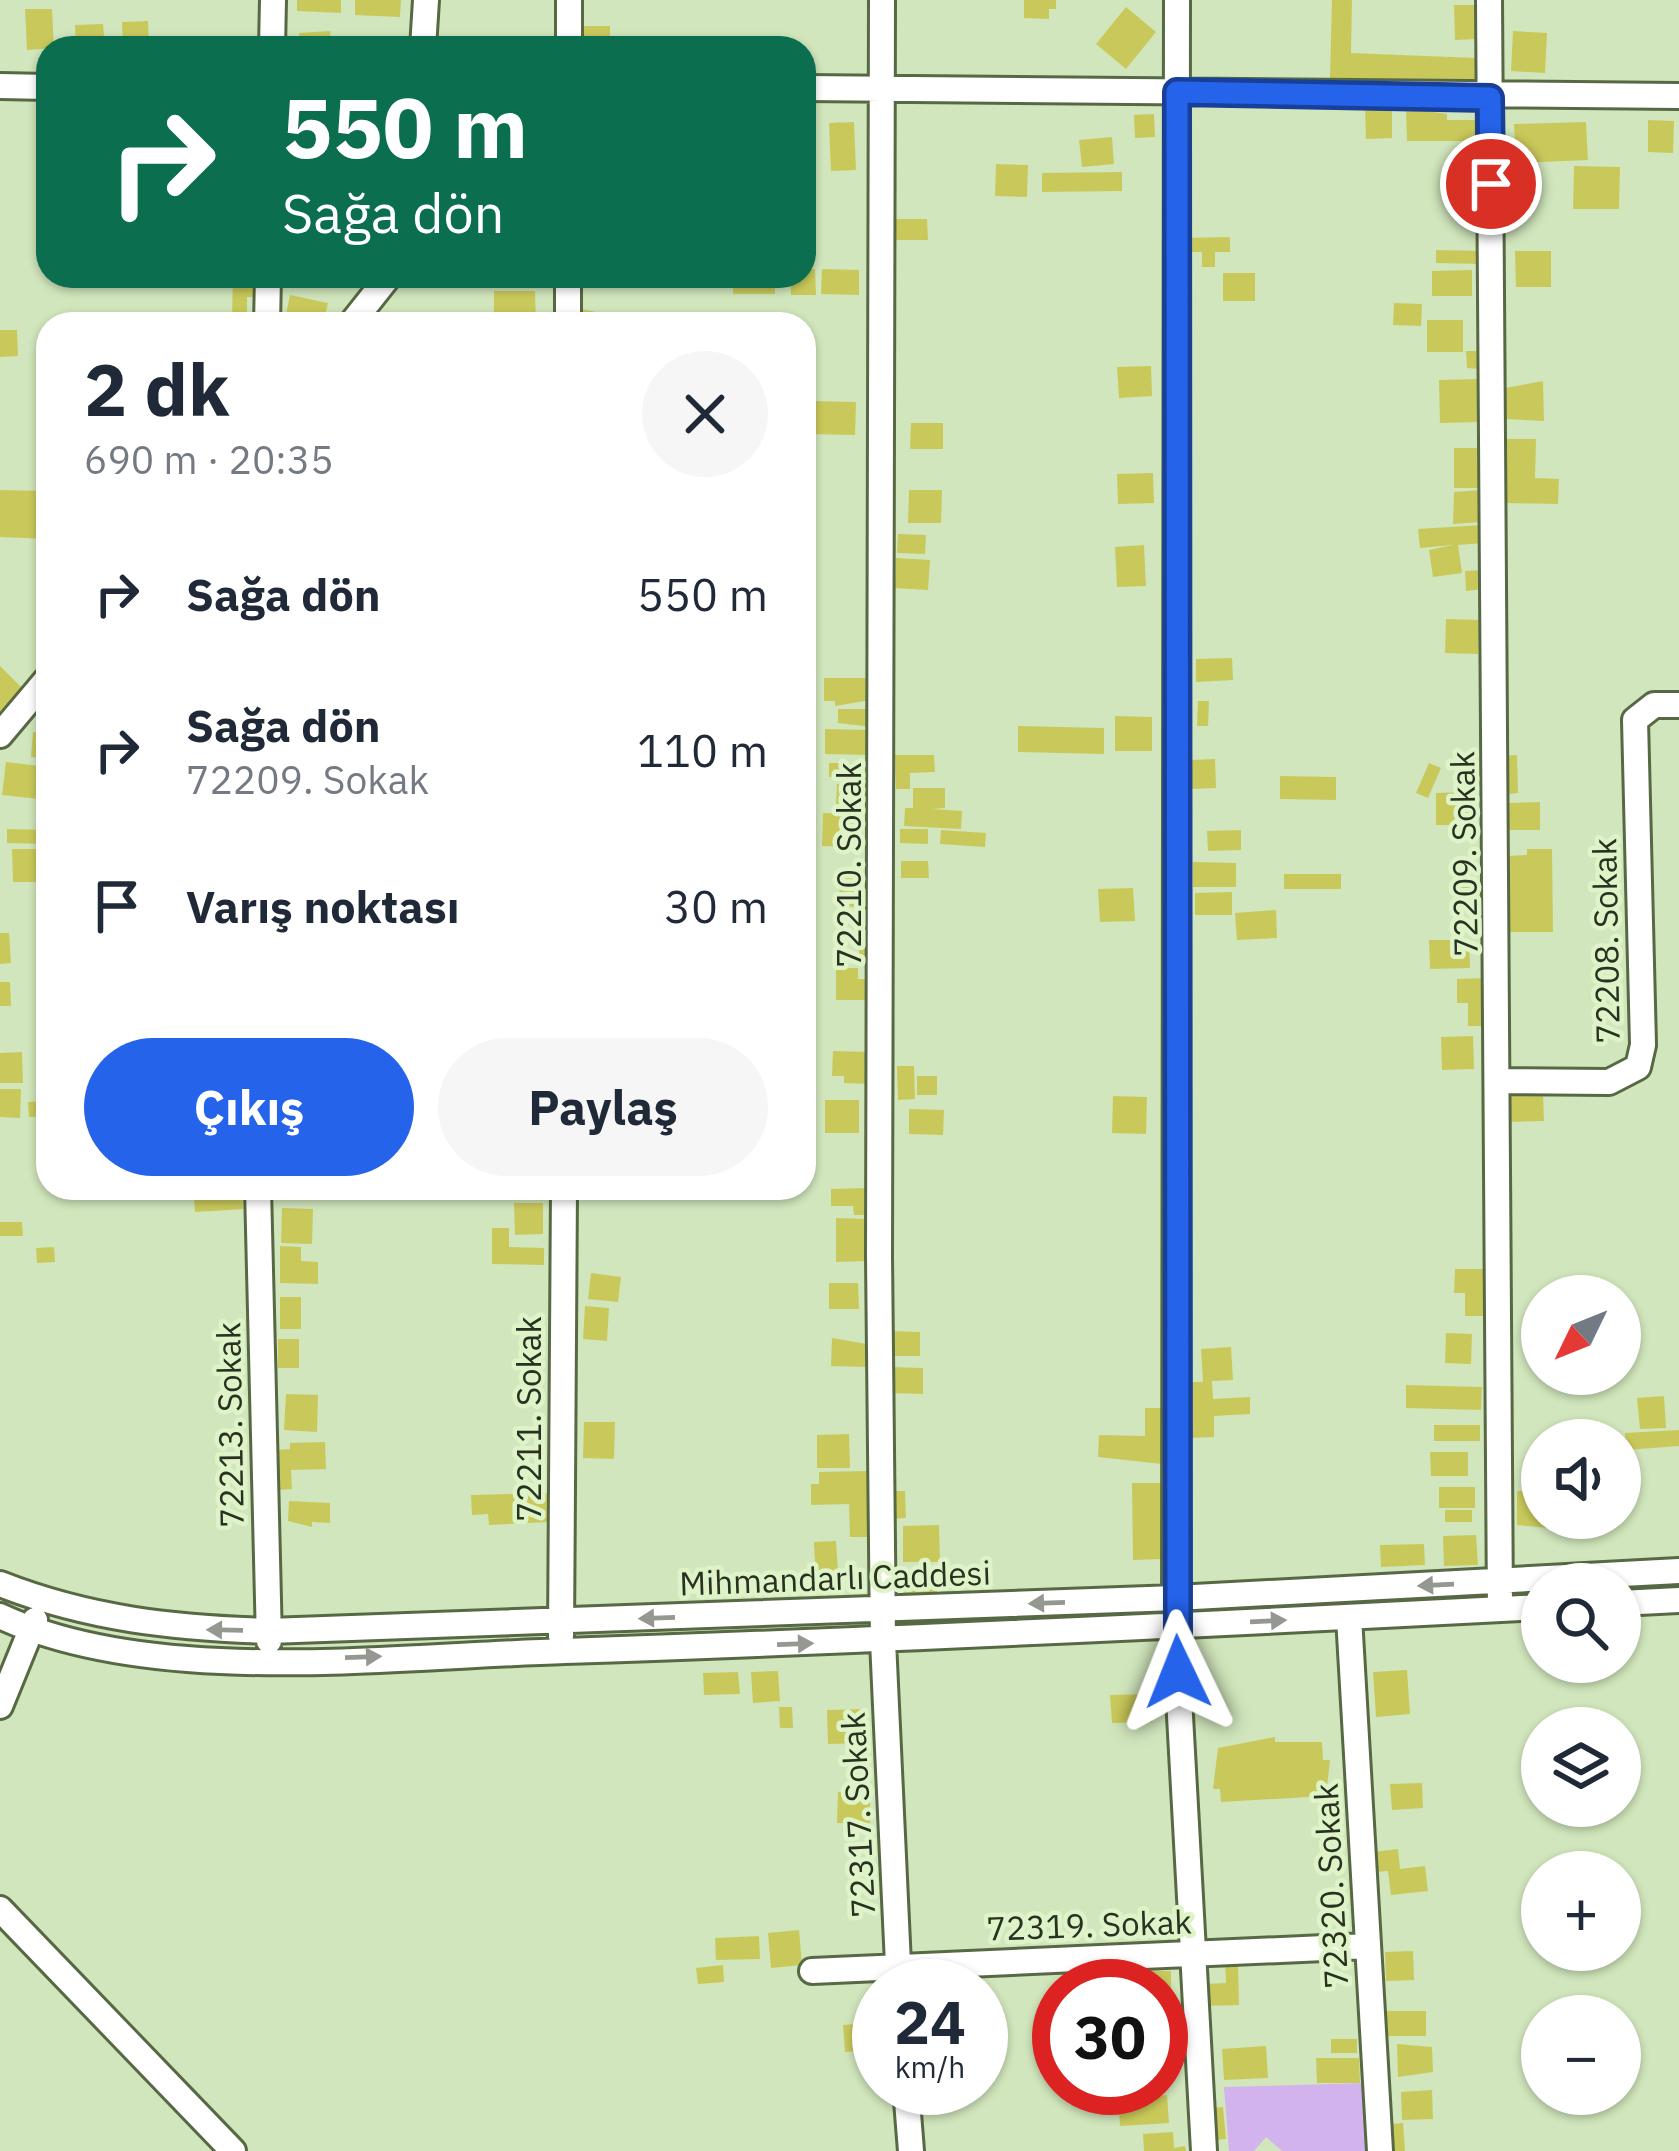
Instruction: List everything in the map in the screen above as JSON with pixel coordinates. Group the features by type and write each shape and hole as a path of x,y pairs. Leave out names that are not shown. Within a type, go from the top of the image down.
{"street":[{"path":"272,36 273,0"},
{"path":"424,36 426,0"},
{"path":"569,0 569,36"},
{"name":"72210. Sokak","path":"882,0 883,1641"},
{"path":"1177,0 1175,1625 1204,2151"},
{"name":"72209. Sokak","path":"1490,0 1500,1609"},
{"path":"0,86 36,87"},
{"path":"816,88 1490,98 1679,95"},
{"path":"360,312 380,288"},
{"path":"0,735 36,692"},
{"name":"72208. Sokak","path":"1499,1081 1609,1082 1638,1066 1643,1045 1635,720 1654,705 1679,705"},
{"name":"72213. Sokak","path":"258,1200 269,1660"},
{"name":"72211. Sokak","path":"562,1651 564,1200"},
{"name":"Mihmandarlı Caddesi","path":"0,1584 44,1601 132,1623 269,1631 1176,1598 1679,1571"},
{"path":"1641,1602 1679,1600"},
{"path":"0,1706 44,1601"},
{"name":"Mihmandarlı Caddesi","path":"0,1616 31,1630 115,1648 269,1660 883,1641 1521,1608"},
{"name":"72320. Sokak","path":"1349,1617 1380,2151"},
{"name":"72317. Sokak","path":"883,1641 897,1959"},
{"path":"0,1909 233,2151"},
{"name":"72319. Sokak","path":"1008,1968 1368,1946"},
{"name":"72319. Sokak","path":"812,1972 852,1974"},
{"path":"908,2115 911,2151"}],"shaded area":[{"path":"1365,2083 1367,2151 1282,2151 1266,2137 1254,2151 1229,2151 1224,2087"}],"building":[{"path":"297,0 341,0 341,13 297,11"},
{"path":"355,0 401,0 400,17 355,15"},
{"path":"1024,0 1056,0 1056,9 1049,9 1049,19 1024,18"},
{"path":"1332,0 1352,0 1351,53 1476,58 1476,84 1330,79"},
{"path":"1454,5 1475,5 1477,39 1455,40"},
{"path":"1126,7 1156,32 1126,69 1096,44"},
{"path":"25,9 52,9 53,36 36,36 36,49 27,50"},
{"path":"148,21 149,36 123,36 122,22"},
{"path":"103,24 104,36 75,36 75,25"},
{"path":"580,26 610,26 610,36 580,36"},
{"path":"330,31 330,36 299,36"},
{"path":"1513,31 1547,33 1545,73 1511,71"},
{"path":"1392,106 1392,138 1366,139 1365,107"},
{"path":"1406,108 1447,114 1447,120 1478,120 1478,141 1407,141"},
{"path":"1154,114 1155,137 1135,138 1134,115"},
{"path":"1648,120 1674,121 1673,153 1648,152"},
{"path":"854,122 856,170 831,171 829,123"},
{"path":"1586,122 1588,160 1516,163 1514,124"},
{"path":"1112,137 1114,164 1082,167 1079,140"},
{"path":"996,164 1028,165 1027,197 995,196"},
{"path":"1574,166 1620,167 1619,209 1573,209"},
{"path":"1122,172 1122,191 1042,192 1042,173"},
{"path":"895,219 927,219 928,240 895,240"},
{"path":"1230,237 1230,252 1215,252 1215,267 1202,267 1202,252 1186,252 1185,238"},
{"path":"1436,250 1481,251 1481,264 1436,263"},
{"path":"1515,251 1551,251 1551,287 1516,287"},
{"path":"822,269 859,270 859,295 821,294"},
{"path":"1472,270 1472,296 1432,296 1432,271"},
{"path":"1223,273 1255,273 1255,301 1223,301"},
{"path":"233,288 258,288 258,297 247,297 247,312 232,312"},
{"path":"733,288 775,288 775,294 733,294"},
{"path":"791,288 816,288 816,295 791,295"},
{"path":"494,291 535,291 536,312 494,312"},
{"path":"290,295 328,303 326,312 286,312"},
{"path":"1394,303 1422,304 1421,326 1393,325"},
{"path":"1427,320 1463,320 1463,352 1427,352"},
{"path":"0,330 17,330 18,356 0,357"},
{"path":"1466,351 1480,351 1481,369 1467,368"},
{"path":"1151,366 1152,396 1119,398 1117,367"},
{"path":"1478,379 1479,422 1440,423 1439,380"},
{"path":"1543,381 1544,421 1506,419 1505,388"},
{"path":"816,401 856,402 855,435 816,434"},
{"path":"911,423 943,423 943,449 910,449"},
{"path":"1507,439 1536,439 1535,478 1559,479 1558,504 1506,503"},
{"path":"1454,448 1482,448 1482,488 1454,488"},
{"path":"1153,473 1154,503 1118,504 1117,474"},
{"path":"0,490 36,491 36,538 0,537"},
{"path":"909,490 942,490 941,523 908,523"},
{"path":"1481,490 1482,522 1453,524 1454,492"},
{"path":"1482,525 1483,543 1458,545 1462,573 1433,577 1429,550 1453,545 1420,548 1418,529"},
{"path":"898,534 926,535 925,554 897,553"},
{"path":"1144,545 1146,586 1117,587 1115,547"},
{"path":"896,558 930,560 928,590 895,588"},
{"path":"1482,570 1483,589 1466,591 1465,571"},
{"path":"1446,619 1479,620 1478,654 1445,653"},
{"path":"1232,658 1233,680 1196,682 1196,659"},
{"path":"0,666 25,691 0,716"},
{"path":"824,678 871,678 871,700 835,706 835,701 824,701"},
{"path":"1198,701 1209,701 1208,726 1197,726"},
{"path":"838,709 872,709 872,727 838,723"},
{"path":"1115,716 1152,717 1152,751 1115,751"},
{"path":"1018,726 1104,728 1104,754 1018,752"},
{"path":"825,729 870,730 870,755 825,754"},
{"path":"33,732 36,732 36,757 31,757"},
{"path":"895,755 934,755 935,772 910,773 910,789 896,789"},
{"path":"1517,755 1518,793 1506,794 1505,756"},
{"path":"1215,759 1216,788 1192,789 1191,760"},
{"path":"6,762 36,766 36,799 2,795"},
{"path":"829,763 861,763 861,776 829,777"},
{"path":"1429,763 1441,768 1428,798 1416,793"},
{"path":"1280,776 1336,777 1336,800 1280,799"},
{"path":"837,784 870,784 870,804 836,804"},
{"path":"913,788 945,788 945,808 932,809 962,811 961,829 904,826 905,808 913,808"},
{"path":"1471,792 1471,825 1436,825 1436,793"},
{"path":"1540,802 1540,830 1508,830 1507,803"},
{"path":"823,813 861,814 860,847 822,846"},
{"path":"7,829 36,830 36,844 7,843"},
{"path":"900,829 928,829 928,844 900,843"},
{"path":"941,830 986,833 985,847 940,844"},
{"path":"1241,830 1241,850 1208,851 1207,831"},
{"path":"12,849 36,849 36,882 13,882"},
{"path":"1527,849 1552,849 1553,932 1509,932 1508,856 1527,855"},
{"path":"901,861 928,861 929,878 901,878"},
{"path":"1193,862 1236,863 1236,887 1193,887"},
{"path":"1284,874 1341,874 1341,889 1284,889"},
{"path":"840,877 856,878 856,887 874,888 873,908 839,906"},
{"path":"1482,883 1482,902 1458,903 1458,884"},
{"path":"1133,888 1135,921 1100,922 1098,889"},
{"path":"1232,892 1232,915 1195,915 1195,893"},
{"path":"1276,910 1277,938 1237,940 1235,913"},
{"path":"0,933 9,933 11,963 0,964"},
{"path":"859,936 873,936 873,964 859,964"},
{"path":"1429,940 1469,940 1470,968 1430,969"},
{"path":"836,968 858,968 858,979 871,979 871,1000 836,1000"},
{"path":"1485,978 1485,1026 1468,1026 1468,1003 1457,1003 1457,979"},
{"path":"0,982 10,982 11,1006 0,1006"},
{"path":"1473,1036 1474,1069 1442,1070 1441,1037"},
{"path":"833,1051 872,1052 871,1084 844,1083 844,1076 832,1076"},
{"path":"22,1052 23,1083 0,1083 0,1053"},
{"path":"897,1066 914,1066 915,1099 898,1100"},
{"path":"917,1076 937,1076 937,1095 917,1095"},
{"path":"0,1089 21,1089 20,1118 0,1117"},
{"path":"1543,1092 1544,1121 1509,1122 1509,1093"},
{"path":"1113,1096 1147,1097 1146,1134 1112,1133"},
{"path":"825,1100 859,1100 859,1133 825,1133"},
{"path":"28,1102 36,1102 36,1117 29,1117"},
{"path":"909,1109 944,1110 943,1135 909,1134"},
{"path":"867,1188 868,1215 854,1215 853,1206 831,1206 831,1189"},
{"path":"194,1200 243,1200 243,1209 195,1212"},
{"path":"514,1203 543,1203 543,1234 515,1235"},
{"path":"282,1208 313,1209 312,1244 281,1243"},
{"path":"836,1218 867,1219 867,1261 836,1262"},
{"path":"0,1222 22,1222 23,1236 0,1236"},
{"path":"492,1228 509,1228 509,1247 544,1248 544,1265 492,1264"},
{"path":"280,1246 301,1247 301,1261 318,1262 318,1284 280,1283"},
{"path":"54,1247 55,1262 37,1263 36,1248"},
{"path":"1455,1269 1484,1269 1483,1316 1465,1316 1465,1293 1454,1293"},
{"path":"591,1273 621,1277 618,1302 588,1299"},
{"path":"829,1283 858,1283 859,1309 829,1309"},
{"path":"280,1297 301,1297 301,1329 280,1329"},
{"path":"585,1306 609,1308 607,1341 583,1339"},
{"path":"889,1331 920,1332 920,1356 889,1356"},
{"path":"1446,1333 1472,1334 1471,1364 1445,1363"},
{"path":"832,1338 867,1344 866,1367 831,1366"},
{"path":"278,1339 299,1339 299,1368 278,1368"},
{"path":"1231,1347 1233,1380 1212,1381 1213,1399 1250,1397 1250,1414 1214,1416 1214,1437 1191,1438 1189,1382 1203,1382 1201,1349"},
{"path":"890,1367 923,1368 923,1394 890,1393"},
{"path":"1406,1385 1482,1387 1481,1410 1406,1408"},
{"path":"286,1394 318,1395 317,1432 284,1430"},
{"path":"1664,1396 1666,1428 1641,1429 1637,1398"},
{"path":"1145,1408 1162,1408 1162,1464 1098,1457 1099,1435 1145,1436"},
{"path":"584,1422 615,1422 614,1459 583,1458"},
{"path":"1434,1425 1480,1425 1480,1441 1434,1441"},
{"path":"1679,1430 1679,1446 1641,1449 1641,1432"},
{"path":"849,1434 850,1468 817,1468 817,1435"},
{"path":"325,1442 326,1469 291,1470 292,1489 276,1490 275,1450 290,1449 290,1443"},
{"path":"1430,1452 1468,1452 1468,1476 1431,1476"},
{"path":"867,1471 869,1537 850,1537 849,1504 811,1505 811,1484 819,1484 819,1472"},
{"path":"1132,1483 1164,1483 1164,1559 1133,1560"},
{"path":"1439,1487 1475,1487 1475,1508 1439,1508"},
{"path":"891,1491 905,1491 906,1518 891,1519"},
{"path":"1517,1491 1521,1491 1521,1525 1517,1525"},
{"path":"548,1493 548,1522 489,1525 488,1514 472,1515 471,1495"},
{"path":"289,1501 330,1503 330,1523 312,1522 312,1527 288,1521"},
{"path":"1445,1510 1472,1510 1472,1522 1445,1522"},
{"path":"939,1525 940,1562 903,1562 903,1526"},
{"path":"1476,1535 1478,1565 1444,1566 1443,1536"},
{"path":"836,1541 839,1587 816,1588 814,1542"},
{"path":"1424,1544 1425,1565 1381,1567 1380,1545"},
{"path":"903,1579 938,1579 938,1597 903,1597"},
{"path":"1407,1670 1410,1714 1376,1717 1373,1672"},
{"path":"778,1671 780,1701 753,1703 751,1672"},
{"path":"738,1672 740,1694 704,1695 703,1673"},
{"path":"1151,1694 1152,1722 1112,1723 1110,1695"},
{"path":"779,1707 792,1707 793,1728 780,1728"},
{"path":"867,1709 868,1743 828,1744 827,1710"},
{"path":"1275,1737 1275,1742 1322,1742 1323,1760 1330,1760 1326,1796 1221,1802 1220,1789 1213,1789 1218,1748"},
{"path":"1422,1783 1423,1808 1392,1810 1390,1784"},
{"path":"838,1792 870,1793 870,1823 837,1823"},
{"path":"1398,1849 1400,1869 1425,1866 1428,1891 1391,1895 1388,1871 1375,1872 1373,1852"},
{"path":"799,1930 802,1965 771,1968 768,1933"},
{"path":"759,1936 760,1959 716,1960 715,1938"},
{"path":"1413,1951 1414,1980 1386,1981 1385,1952"},
{"path":"1225,1961 1238,1961 1239,2005 1204,2006 1204,1984 1226,1983"},
{"path":"723,1965 724,1982 698,1984 696,1968"},
{"path":"1386,2011 1426,2011 1426,2036 1387,2036"},
{"path":"852,2024 852,2051 845,2052 843,2025"},
{"path":"1331,2039 1357,2039 1357,2053 1331,2053"},
{"path":"1397,2044 1432,2047 1433,2072 1398,2077"},
{"path":"1266,2046 1268,2078 1224,2080 1222,2049"},
{"path":"1316,2058 1359,2058 1360,2083 1317,2083"},
{"path":"1432,2090 1433,2119 1402,2120 1401,2092"},
{"path":"1223,2107 1226,2139 1215,2140 1212,2108"},
{"path":"1119,2115 1168,2115 1169,2123 1120,2126"},
{"path":"1403,2123 1405,2151 1393,2151 1391,2124"},
{"path":"1173,2132 1174,2148 1185,2146 1186,2151 1144,2151 1143,2134"}],"route":[{"path":"1178,1672 1177,92 1490,98 1491,184"}]}
